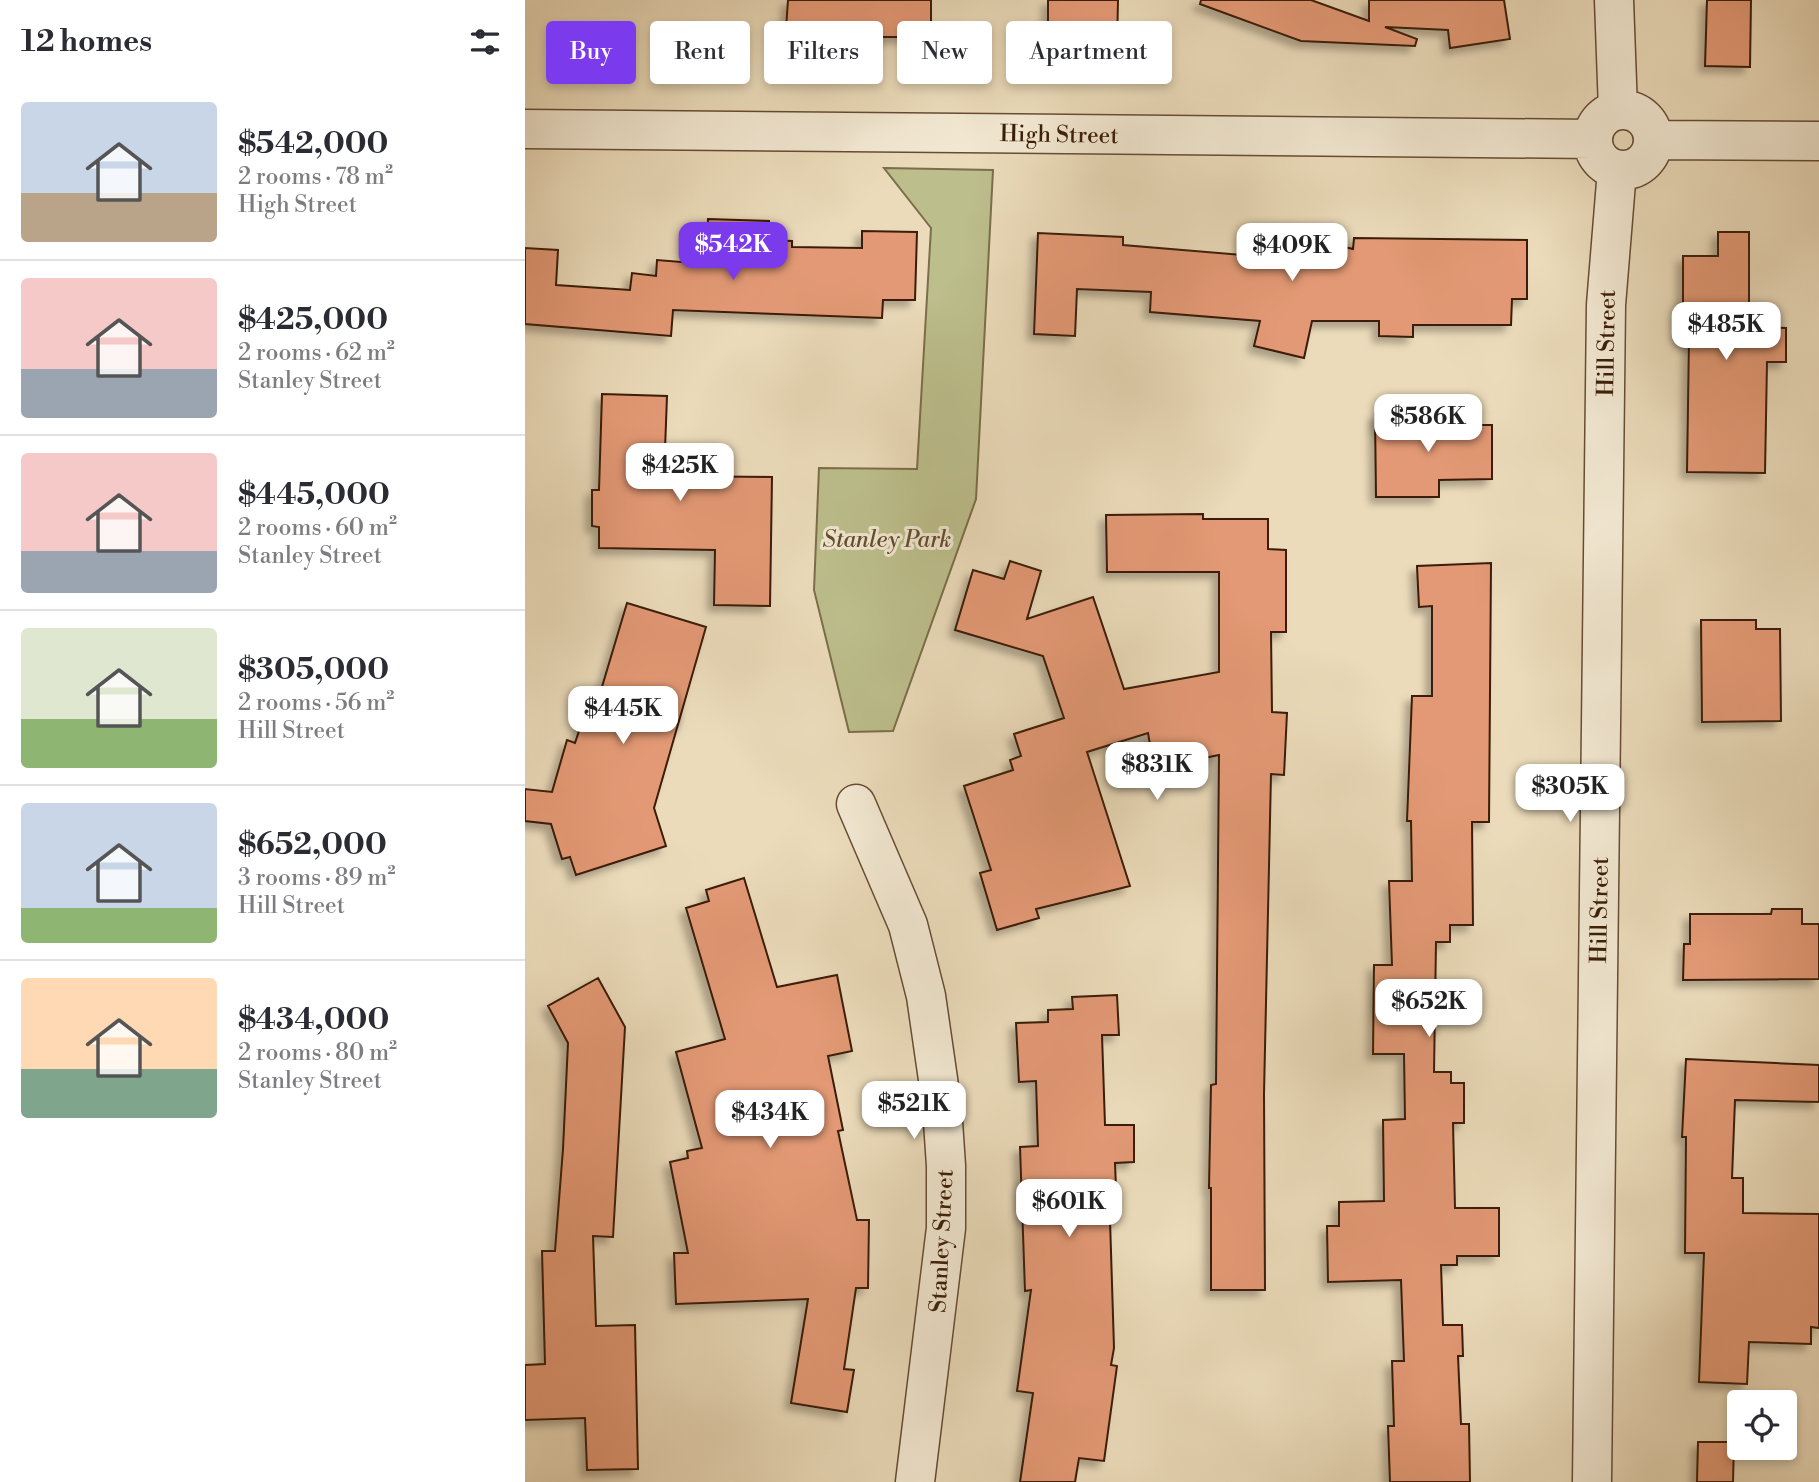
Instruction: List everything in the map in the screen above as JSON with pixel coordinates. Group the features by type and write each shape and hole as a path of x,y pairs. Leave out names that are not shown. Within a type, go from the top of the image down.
{"street":[{"path":"1614,0 1618,110"},
{"path":"1618,110 1639,114 1652,130 1653,140 1648,157 1642,164 1617,170 1602,162 1592,139 1600,120 1618,110"},
{"name":"High Street","path":"525,129 1592,139"},
{"path":"1653,140 1819,141"},
{"name":"Hill Street","path":"1592,1482 1606,305 1617,170"},
{"name":"Stanley Street","path":"856,804 908,925 926,996 943,1119 946,1228 915,1482"}],"green space":[{"name":"Stanley Park","path":"884,168 993,170 976,499 893,731 849,732 814,590 819,468 917,469 931,228"}],"building":[{"path":"788,0 931,0 931,21 897,21 897,37 883,37 883,21 787,21"},
{"path":"1048,0 1118,0 1118,21 1048,21"},
{"path":"1201,0 1311,0 1369,21 1369,0 1504,0 1510,39 1450,48 1448,30 1385,27 1417,39 1415,46 1301,41 1200,4"},
{"path":"1707,0 1751,0 1750,67 1705,66"},
{"path":"708,219 769,221 769,240 792,241 792,247 862,248 862,231 917,232 915,300 883,300 882,318 673,310 671,336 525,324 525,248 558,250 556,285 630,290 632,273 656,276 657,260 706,264"},
{"path":"1272,230 1353,249 1354,238 1527,240 1527,299 1512,299 1511,325 1413,325 1413,337 1379,336 1379,321 1312,321 1304,358 1254,346 1260,321 1150,312 1151,292 1077,289 1075,336 1034,334 1038,233 1123,237 1123,245 1266,257"},
{"path":"1718,232 1749,232 1749,327 1786,328 1786,362 1767,362 1765,473 1687,472 1689,339 1683,339 1683,256 1718,256"},
{"path":"602,394 667,396 664,476 772,477 770,606 714,605 715,550 599,548 599,527 592,526 592,490 599,490"},
{"path":"1375,414 1441,414 1441,425 1492,425 1492,479 1439,480 1439,497 1376,497"},
{"path":"1203,514 1203,519 1268,519 1268,549 1286,550 1286,632 1271,632 1272,712 1287,713 1284,775 1271,774 1264,1094 1265,1290 1211,1290 1209,1188 1211,1085 1216,1084 1219,755 1154,768 1148,733 1087,752 1130,886 1036,909 1039,918 997,930 980,873 991,870 964,786 1013,770 1010,760 1021,756 1014,734 1064,718 1043,656 955,630 973,570 1004,579 1010,561 1041,571 1027,619 1093,597 1124,689 1219,672 1219,572 1107,572 1106,515"},
{"path":"1491,563 1489,822 1472,822 1473,925 1450,925 1450,942 1436,942 1434,1072 1451,1072 1451,1083 1464,1083 1464,1123 1453,1123 1455,1208 1499,1208 1499,1256 1457,1256 1457,1265 1441,1265 1443,1325 1462,1325 1463,1356 1458,1356 1461,1424 1469,1424 1470,1482 1390,1482 1388,1426 1394,1426 1392,1361 1404,1361 1401,1280 1328,1282 1327,1226 1339,1226 1339,1202 1384,1201 1383,1120 1405,1119 1404,1054 1373,1054 1374,965 1392,965 1389,881 1412,881 1411,821 1407,821 1412,696 1432,696 1432,606 1419,607 1417,566"},
{"path":"627,603 706,627 654,808 666,846 576,875 570,857 562,859 551,824 525,821 525,789 552,792 567,740 575,743 581,725 590,727"},
{"path":"1701,620 1756,620 1756,629 1780,629 1781,721 1702,722"},
{"path":"744,878 777,987 837,975 852,1051 828,1056 843,1130 838,1131 857,1220 869,1220 868,1288 856,1288 844,1369 854,1370 847,1412 791,1403 808,1299 676,1304 674,1253 688,1253 670,1162 688,1158 687,1151 702,1148 676,1052 725,1039 686,908 709,901 706,890"},
{"path":"1772,909 1802,909 1802,924 1819,924 1819,979 1683,980 1684,944 1690,944 1690,914 1771,914"},
{"path":"598,978 625,1027 613,1237 593,1236 596,1326 635,1325 638,1469 587,1470 585,1418 525,1420 525,1365 545,1364 542,1251 555,1251 563,1149 568,1043 548,1006"},
{"path":"1117,995 1119,1035 1102,1035 1105,1125 1134,1125 1134,1162 1115,1163 1116,1188 1109,1188 1114,1348 1111,1365 1117,1366 1104,1461 1079,1458 1075,1482 1020,1482 1033,1393 1017,1391 1031,1290 1025,1291 1020,1147 1038,1146 1036,1081 1019,1082 1016,1023 1048,1022 1048,1010 1073,1009 1072,997"},
{"path":"1686,1059 1819,1065 1819,1102 1735,1100 1732,1178 1743,1178 1743,1213 1819,1214 1819,1328 1811,1327 1811,1344 1749,1342 1747,1384 1699,1382 1704,1253 1685,1253 1686,1137 1682,1137"},
{"path":"1698,1442 1727,1442 1727,1460 1734,1460 1733,1482 1697,1482"}]}
